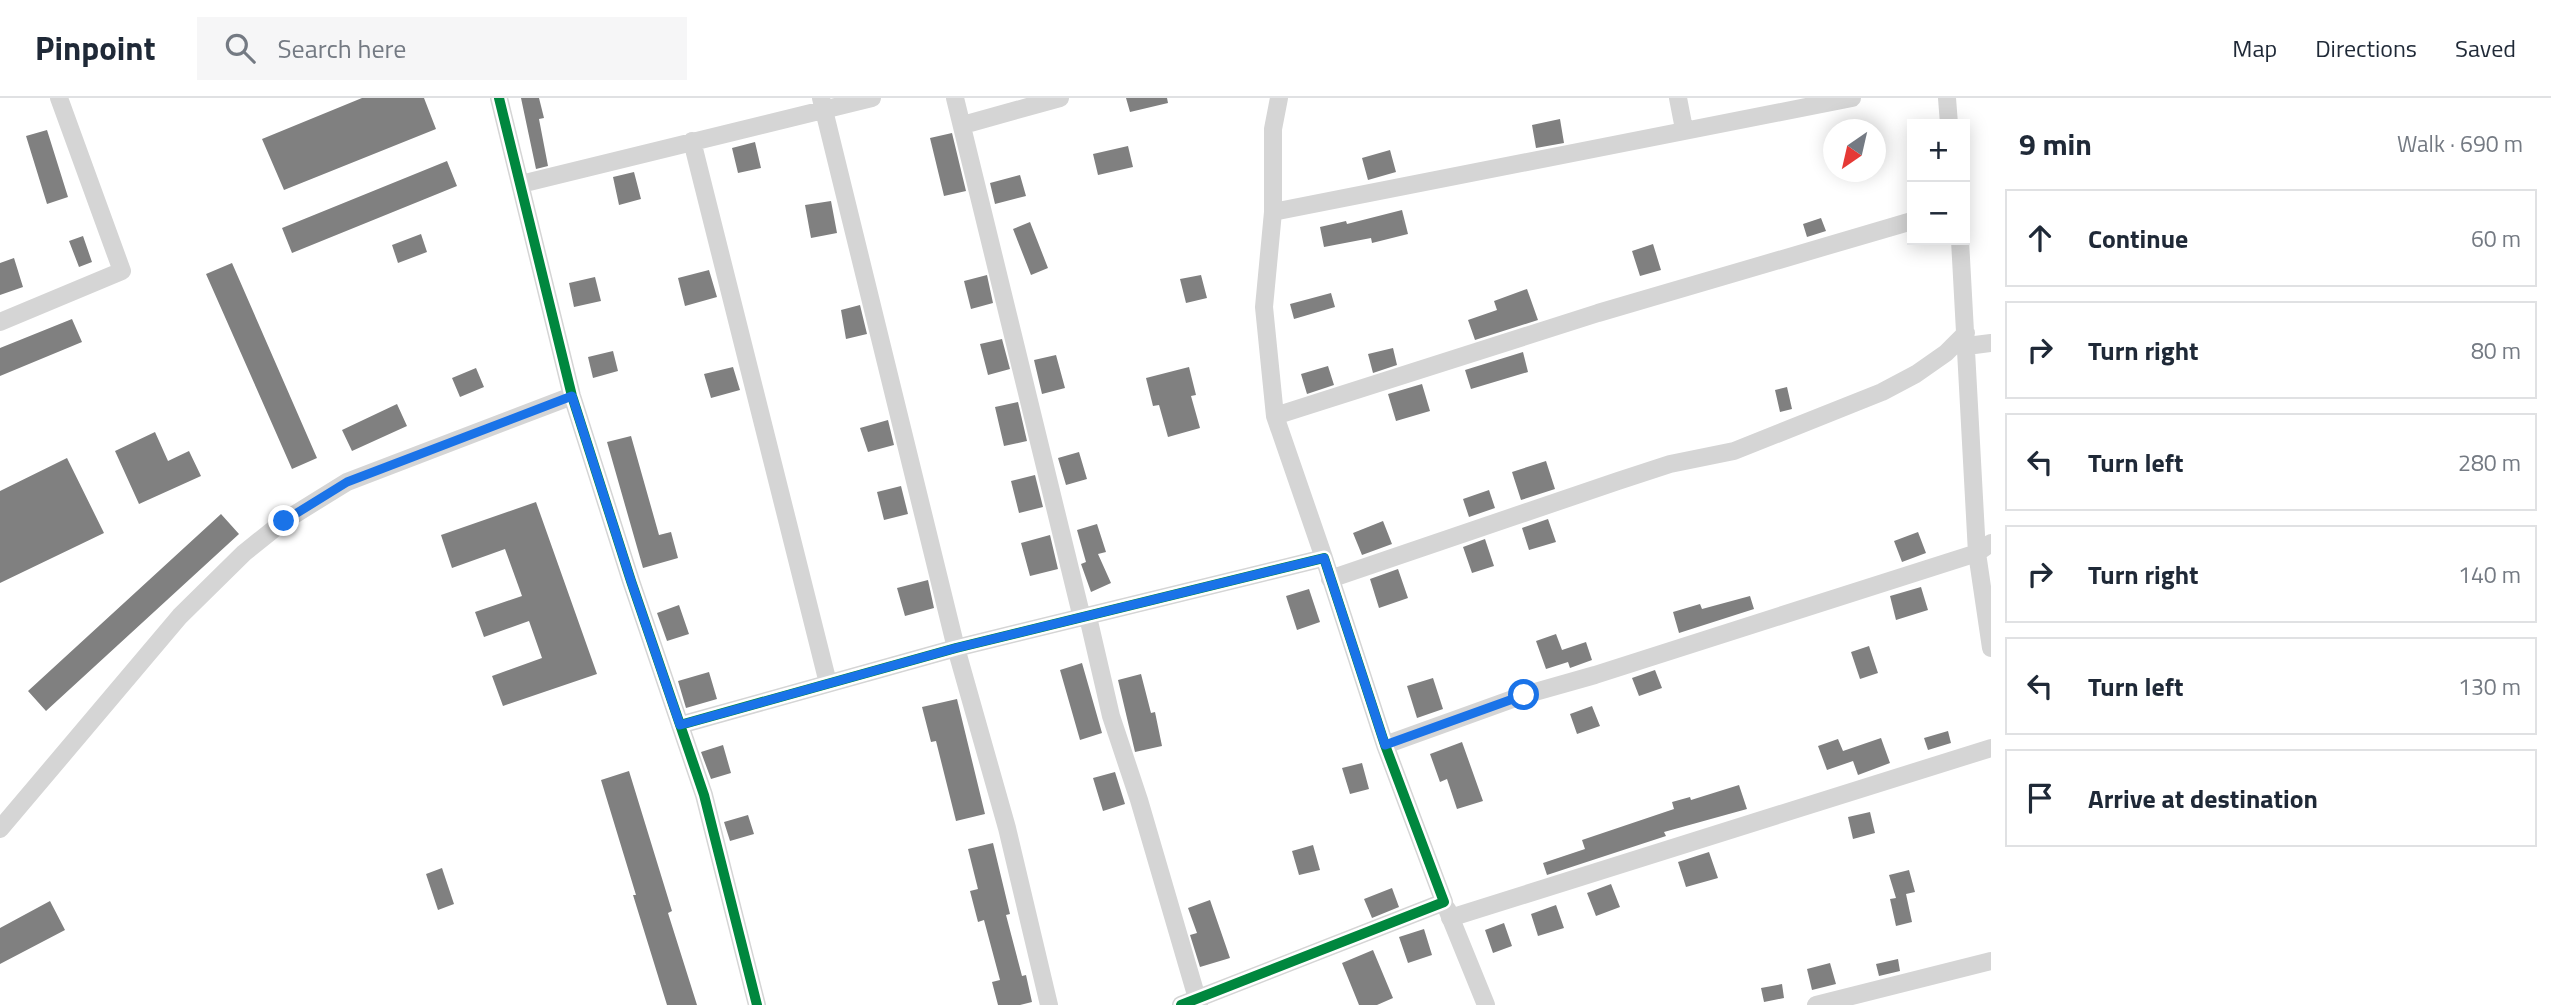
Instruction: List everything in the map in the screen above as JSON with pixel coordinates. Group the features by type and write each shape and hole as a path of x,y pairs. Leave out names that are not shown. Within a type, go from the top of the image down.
{"street":[{"path":"0,322 122,271 59,98"},
{"path":"499,98 572,396 704,795 757,1005"},
{"path":"521,184 692,141 823,104 872,98"},
{"path":"955,98 1085,617 1111,716 1139,800 1192,1003 1447,910 1991,748"},
{"path":"962,125 1060,98"},
{"path":"1279,98 1273,129 1273,212 1264,307 1275,416 1385,745 1486,1005"},
{"path":"1678,98 1684,130"},
{"path":"1273,212 1852,98"},
{"path":"1947,98 1949,119"},
{"path":"823,104 956,648 1007,828 1049,1005"},
{"path":"692,141 828,683"},
{"path":"1275,416 1598,313 1907,222"},
{"path":"1960,245 1991,648"},
{"path":"1330,579 1670,464 1734,451 1882,392 1967,340 1991,343"},
{"path":"0,829 180,616 244,553 284,521 347,482 572,396"},
{"path":"1385,745 1524,695 1595,676 1984,548"},
{"path":"680,725 956,648 1324,558"},
{"path":"1815,1005 1991,961"}],"building":[{"path":"362,98 424,98 436,129 284,190 262,139"},
{"path":"521,98 539,98 544,118 539,119 548,166 536,169"},
{"path":"1126,98 1167,98 1168,103 1130,112"},
{"path":"1560,119 1564,143 1536,148 1532,125"},
{"path":"47,130 68,197 47,204 26,136"},
{"path":"952,133 966,191 944,196 930,138"},
{"path":"755,142 761,168 738,173 732,148"},
{"path":"1128,146 1133,167 1098,175 1093,154"},
{"path":"1390,150 1396,172 1368,180 1362,158"},
{"path":"447,161 457,186 292,253 282,228"},
{"path":"634,172 641,199 619,205 613,177"},
{"path":"1020,175 1026,196 995,204 990,183"},
{"path":"831,201 837,233 811,238 805,205"},
{"path":"1402,210 1408,234 1372,243 1371,238 1324,247 1320,227 1346,221 1347,224"},
{"path":"1821,218 1826,231 1807,237 1803,224"},
{"path":"1030,222 1048,268 1031,275 1013,229"},
{"path":"421,234 427,252 398,263 392,245"},
{"path":"83,236 92,262 79,267 69,241"},
{"path":"1653,244 1661,270 1640,276 1632,251"},
{"path":"14,258 23,287 0,295 0,263"},
{"path":"232,263 317,458 292,469 206,274"},
{"path":"709,270 717,297 685,306 678,278"},
{"path":"987,275 993,303 971,309 964,281"},
{"path":"1201,275 1207,298 1186,303 1180,279"},
{"path":"595,277 601,301 574,307 569,283"},
{"path":"1527,289 1538,320 1475,340 1468,320 1497,310 1494,301"},
{"path":"1331,293 1335,307 1294,319 1290,304"},
{"path":"860,305 867,334 846,339 841,310"},
{"path":"72,319 82,342 0,376 0,348"},
{"path":"1002,339 1010,369 988,375 980,344"},
{"path":"1393,348 1397,365 1373,373 1368,354"},
{"path":"613,351 618,371 593,378 588,357"},
{"path":"1523,352 1528,372 1471,389 1465,370"},
{"path":"1056,355 1065,388 1042,394 1034,360"},
{"path":"1328,366 1334,385 1307,394 1301,374"},
{"path":"733,367 740,390 711,398 704,374"},
{"path":"1189,367 1196,395 1191,396 1200,428 1168,437 1159,405 1153,406 1146,378"},
{"path":"476,368 484,387 460,397 452,378"},
{"path":"1422,384 1430,411 1396,421 1388,394"},
{"path":"1787,387 1792,409 1780,412 1775,390"},
{"path":"1018,402 1027,441 1004,446 995,407"},
{"path":"397,404 407,426 352,451 342,430"},
{"path":"888,420 894,445 868,452 860,428"},
{"path":"155,432 168,461 189,451 201,476 139,504 115,451"},
{"path":"631,436 659,535 671,532 678,558 643,568 607,442"},
{"path":"1079,452 1087,479 1066,485 1058,458"},
{"path":"67,458 104,533 0,583 0,491"},
{"path":"1546,461 1555,489 1521,500 1512,472"},
{"path":"1035,475 1043,507 1019,513 1011,481"},
{"path":"901,486 908,514 884,520 877,492"},
{"path":"1489,490 1495,508 1469,517 1463,499"},
{"path":"536,502 597,674 503,706 492,676 542,658 529,621 484,637 475,612 522,596 505,549 452,568 441,535"},
{"path":"221,514 239,534 46,711 28,691"},
{"path":"1548,519 1556,542 1529,550 1522,528"},
{"path":"1383,521 1392,544 1362,555 1353,533"},
{"path":"1097,524 1106,552 1098,554 1111,583 1091,592 1081,564 1086,562 1077,530"},
{"path":"1918,532 1926,553 1902,562 1894,541"},
{"path":"1050,535 1058,569 1030,576 1021,543"},
{"path":"1485,539 1494,566 1472,573 1463,547"},
{"path":"1398,569 1408,598 1379,608 1370,579"},
{"path":"928,580 934,608 905,616 897,588"},
{"path":"1921,587 1928,610 1896,620 1890,596"},
{"path":"1309,589 1320,622 1297,630 1286,596"},
{"path":"1750,596 1754,609 1679,633 1673,612 1700,604 1702,609"},
{"path":"679,605 689,634 667,641 657,613"},
{"path":"1556,634 1562,650 1586,642 1592,660 1570,668 1568,662 1546,669 1536,641"},
{"path":"1869,646 1878,673 1860,679 1851,652"},
{"path":"1082,663 1102,733 1080,740 1060,670"},
{"path":"1655,670 1662,688 1639,696 1632,678"},
{"path":"709,672 717,699 686,708 678,681"},
{"path":"1141,674 1151,713 1155,712 1162,746 1135,752 1118,680"},
{"path":"1433,678 1443,709 1417,718 1407,686"},
{"path":"957,699 985,814 956,821 936,741 931,742 922,707"},
{"path":"1592,706 1600,726 1577,734 1570,714"},
{"path":"1948,731 1951,743 1928,750 1924,738"},
{"path":"1881,738 1890,763 1858,775 1853,761 1827,770 1818,746 1838,739 1843,751"},
{"path":"1462,742 1483,801 1457,809 1447,779 1440,782 1430,754"},
{"path":"723,745 731,773 711,779 701,752"},
{"path":"1362,763 1369,789 1350,794 1342,768"},
{"path":"629,771 672,911 668,913 697,1005 667,1005 633,895 636,895 601,780"},
{"path":"1115,772 1125,804 1103,811 1093,778"},
{"path":"1739,785 1747,809 1664,832 1666,836 1547,875 1543,863 1585,849 1582,840 1674,809 1672,802 1690,797 1691,800"},
{"path":"1870,812 1875,833 1853,839 1848,817"},
{"path":"748,815 754,834 730,841 724,822"},
{"path":"993,843 1010,914 1006,915 1022,976 1026,975 1032,1002 1020,1005 998,1005 992,982 1000,980 984,920 978,922 970,891 978,889 968,849"},
{"path":"1313,845 1320,870 1299,875 1292,851"},
{"path":"1709,852 1718,878 1686,887 1678,862"},
{"path":"442,868 454,904 438,910 426,874"},
{"path":"1909,870 1915,892 1906,894 1912,922 1896,926 1890,899 1896,898 1889,875"},
{"path":"1611,884 1620,907 1596,916 1587,893"},
{"path":"1392,888 1399,907 1372,918 1364,899"},
{"path":"1210,900 1230,958 1200,967 1190,935 1197,933 1188,908"},
{"path":"50,901 65,930 0,964 0,928"},
{"path":"1556,905 1564,928 1538,936 1531,914"},
{"path":"1504,923 1512,946 1493,953 1485,930"},
{"path":"1424,929 1432,955 1408,963 1399,937"},
{"path":"1373,950 1393,998 1377,1005 1359,1005 1342,963"},
{"path":"1898,959 1900,971 1879,976 1876,964"},
{"path":"1830,963 1836,984 1812,990 1807,969"},
{"path":"1782,984 1784,998 1764,1002 1761,988"}],"cycle path":[{"path":"499,98 572,396 704,795 757,1005"},
{"path":"680,725 956,648 1324,558 1385,745 1444,902 1181,1005"}],"route":[{"path":"284,521 347,482 572,396 680,725 956,648 1324,558 1385,745 1524,695"}]}
